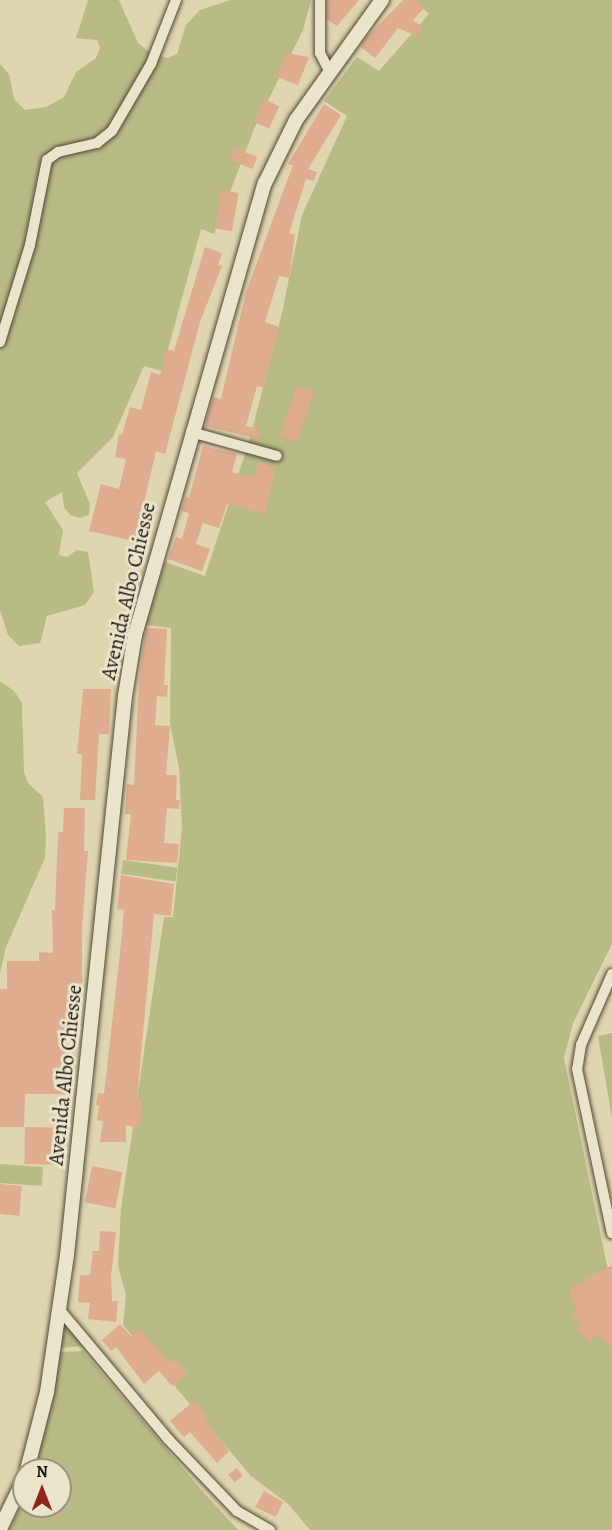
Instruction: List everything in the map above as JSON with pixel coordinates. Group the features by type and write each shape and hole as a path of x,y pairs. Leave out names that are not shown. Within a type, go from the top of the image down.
{"street":[{"path":"0,342 30,245 46,160 58,152 97,142 112,131 151,64 176,0"},
{"path":"320,0 320,53 329,71"},
{"name":"Avenida Albo Chiesse","path":"30,1458 47,1392 59,1310 125,696 147,586 265,183 278,152 329,71 382,0"},
{"path":"191,432 277,456"},
{"path":"612,974 581,1045 577,1069 612,1233"},
{"path":"59,1310 168,1439 229,1503 251,1523 270,1530"},
{"path":"0,1529 12,1504"}],"green space":[{"path":"88,0 119,0 138,43 152,54 168,58 177,54 186,25 200,10 231,0 311,0 303,30 254,129 214,234 201,229 162,371 144,366 113,437 77,473 90,504 89,515 80,518 70,515 64,507 62,492 45,502 63,530 59,555 67,557 77,550 88,552 94,592 85,605 47,616 40,643 19,646 8,635 0,610 0,64 9,74 14,99 25,110 46,107 64,97 76,72 96,58 100,48 97,40 76,38"},
{"path":"413,0 612,0 612,944 573,1023 564,1058 612,1290 612,1530 310,1530 288,1504 251,1476 123,1325 126,1295 118,1266 121,1208 164,917 173,917 182,828 179,767 170,724 171,628 145,625 165,562 205,576 249,442 282,313 302,215 347,116 324,101 357,57 379,71 429,14"},
{"path":"0,681 14,691 22,703 24,772 28,783 43,797 46,835 45,858 6,947 0,973"},
{"path":"123,860 177,868 176,882 121,874"},
{"path":"612,1033 612,1118 598,1036"},
{"path":"0,1164 43,1167 42,1186 0,1183"},
{"path":"64,1321 84,1346 60,1348"},
{"path":"83,1351 238,1530 9,1530 15,1518 72,1518 72,1458 37,1458 59,1352"}],"building":[{"path":"327,0 359,0 337,26 327,19"},
{"path":"403,0 416,0 425,7 413,20 423,28 417,36 398,28 375,58 361,47 363,41"},
{"path":"286,53 309,57 298,85 277,77"},
{"path":"264,99 279,106 269,129 253,122"},
{"path":"324,104 341,115 308,169 317,172 314,181 306,179 289,233 295,235 289,278 279,276 265,322 279,327 264,388 257,386 246,426 260,430 258,439 205,426 213,397 221,399 246,292 293,165 288,164"},
{"path":"235,148 257,157 252,169 230,160"},
{"path":"222,190 239,193 232,231 215,228"},
{"path":"205,247 222,253 218,265 222,266 200,322 165,454 156,451 135,541 89,531 101,484 119,489 126,459 115,457 119,434 122,435 130,407 141,410 151,372 160,375 167,349 174,351"},
{"path":"297,386 314,392 297,442 280,436"},
{"path":"203,446 237,454 232,472 254,478 258,462 276,467 265,514 227,504 219,528 203,523 196,544 210,549 202,571 168,559 176,537 182,539 189,513 181,511 186,496 189,498"},
{"path":"146,628 167,629 164,685 168,685 167,697 157,696 155,725 170,726 166,775 177,775 176,800 180,800 179,809 167,808 164,843 179,844 177,863 126,860 131,814 125,814 127,784 134,785 139,682"},
{"path":"83,689 111,689 109,734 99,734 95,800 80,800 82,754 77,754"},
{"path":"64,808 85,808 84,851 88,851 82,928 82,983 79,1016 69,1015 66,1094 25,1094 24,1127 0,1127 0,989 7,989 7,961 39,961 39,952 53,953 52,910 55,910 58,832 63,832"},
{"path":"121,875 174,884 171,916 154,914 137,1099 142,1100 140,1128 126,1125 126,1142 100,1142 103,1121 97,1120 99,1106 96,1105 98,1093 104,1094 120,953 124,910 117,909"},
{"path":"25,1127 65,1128 64,1165 24,1164"},
{"path":"92,1166 122,1172 115,1208 85,1202"},
{"path":"0,1184 22,1186 19,1216 0,1214"},
{"path":"100,1231 116,1232 111,1276 112,1301 118,1301 116,1322 88,1319 90,1303 78,1302 80,1275 90,1275 93,1251 99,1251"},
{"path":"612,1265 612,1347 596,1335 590,1343 576,1329 581,1323 572,1316 576,1311 569,1289"},
{"path":"120,1324 131,1336 139,1329 170,1364 175,1359 188,1373 172,1386 159,1371 144,1384 116,1347 111,1351 102,1340"},
{"path":"195,1400 209,1417 204,1420 229,1451 217,1463 190,1432 184,1437 170,1421"},
{"path":"237,1468 243,1476 234,1483 228,1475"},
{"path":"264,1491 283,1502 276,1517 255,1507"}]}
